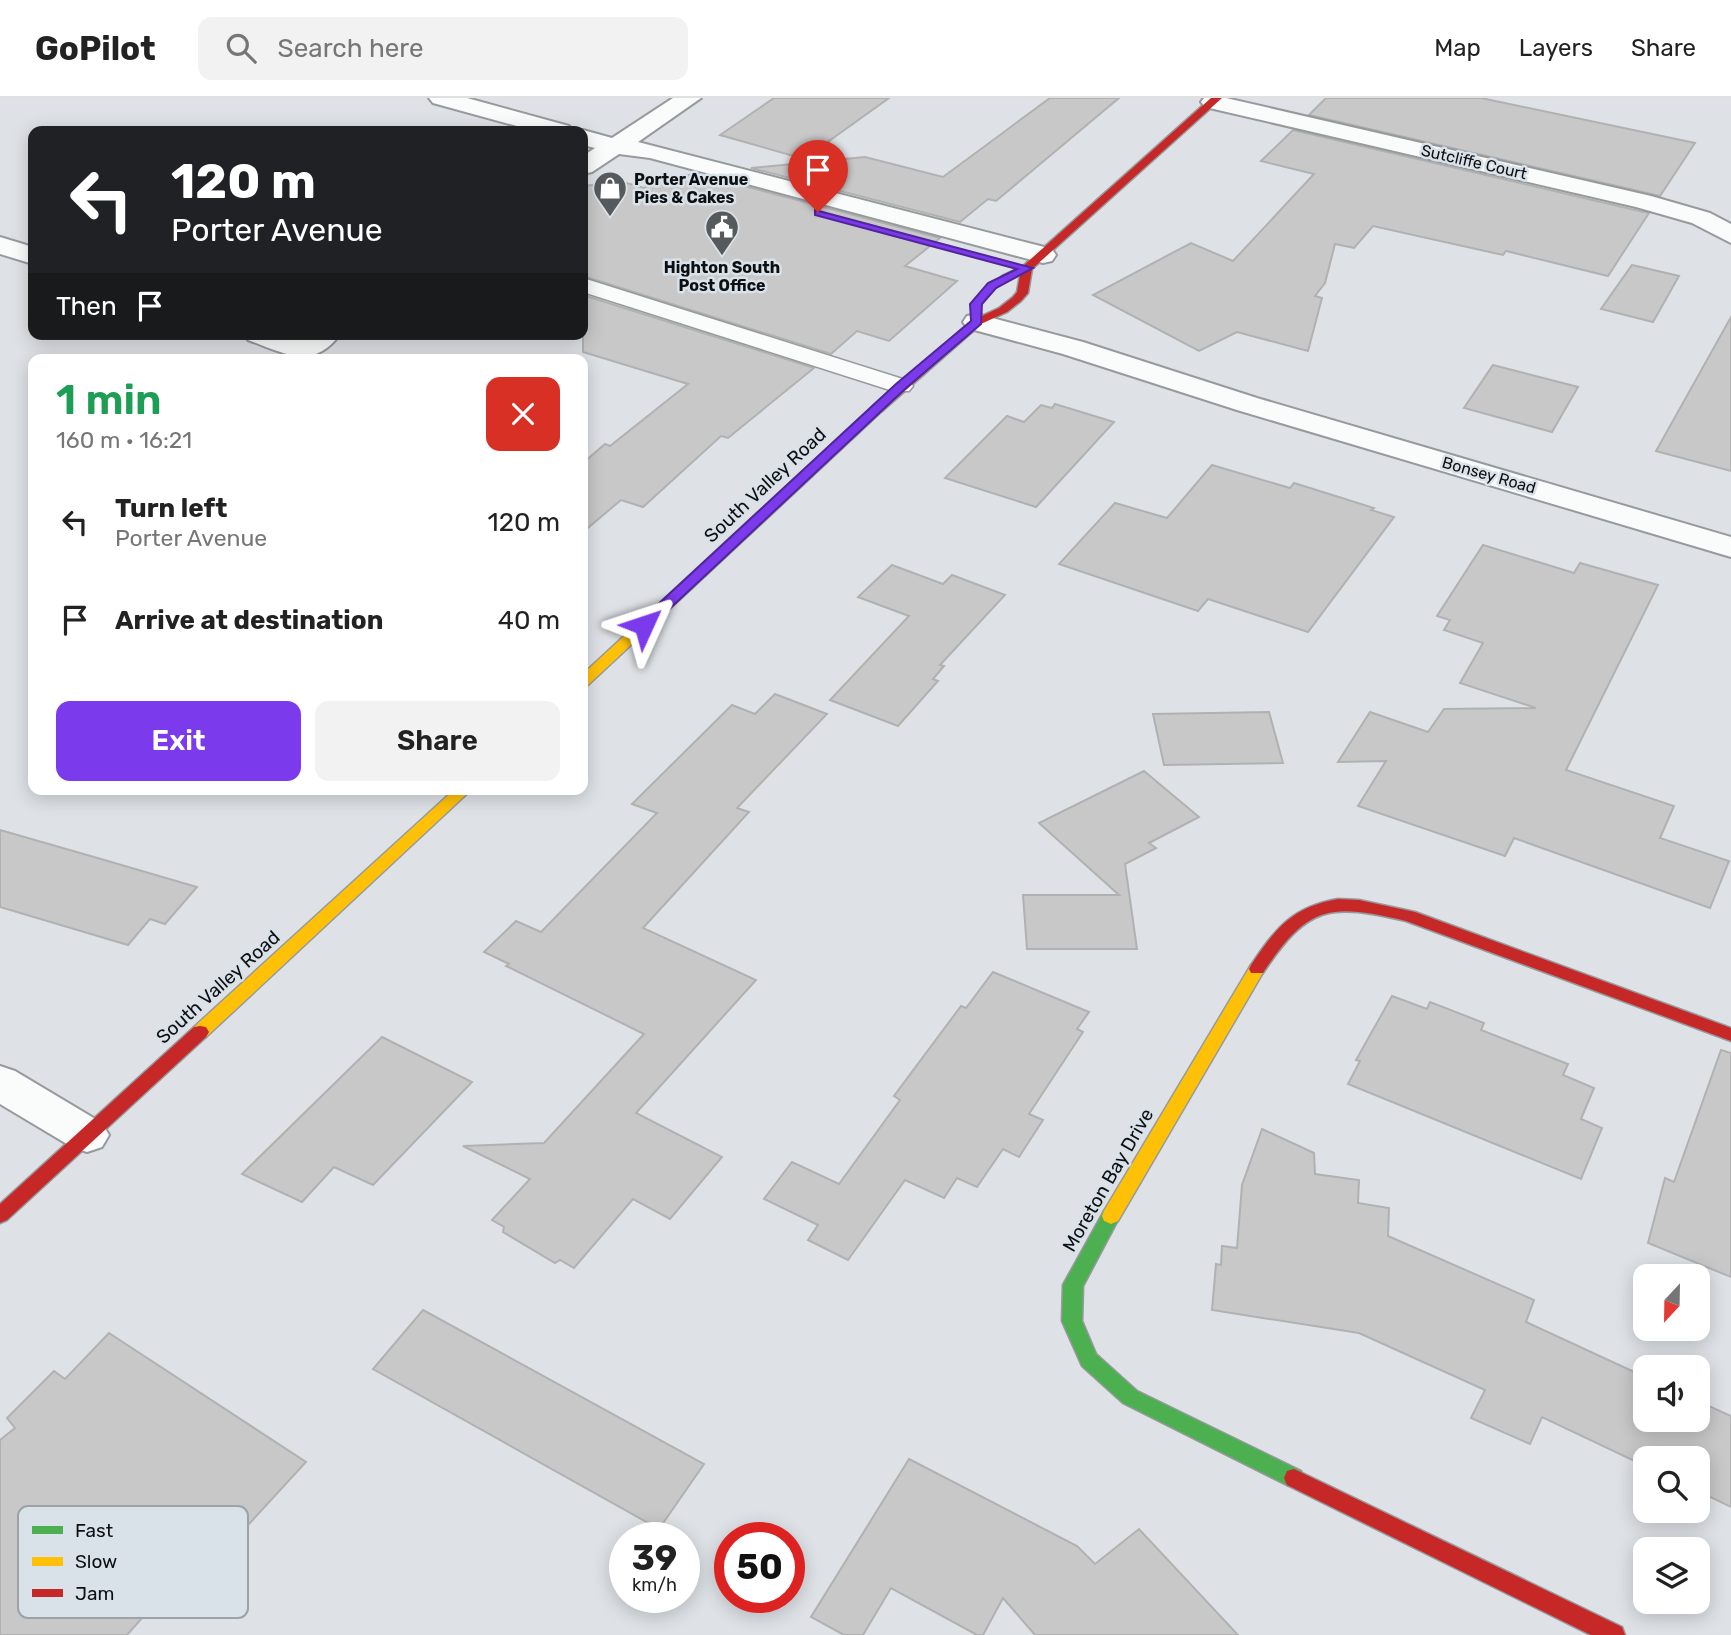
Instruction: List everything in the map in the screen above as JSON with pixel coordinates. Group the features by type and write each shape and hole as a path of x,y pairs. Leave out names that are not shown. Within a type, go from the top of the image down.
{"main road":[{"name":"South Valley Road","path":"992,286 1035,261 1215,100"},
{"name":"South Valley Road","path":"588,677 972,320 1003,310 1017,299 1035,261"},
{"name":"South Valley Road","path":"0,1215 458,795"},
{"name":"Moreton Bay Drive","path":"1614,1635 1130,1398 1089,1360 1072,1321 1073,1285 1090,1251 1261,963 1281,934 1299,916 1327,906 1362,905 1409,916 1731,1035"}],"street":[{"path":"441,98 543,126"},
{"path":"588,164 689,98"},
{"name":"Sutcliffe Court","path":"1215,100 1642,201 1701,218 1731,234"},
{"path":"588,138 614,146 626,156 649,167 1035,261"},
{"path":"0,245 28,254"},
{"name":"Bonsey Road","path":"972,320 1057,361 1247,404 1731,547"},
{"path":"274,340 302,350 317,340"},
{"path":"0,1083 87,1135"}],"lane":[{"path":"588,287 901,386"}],"building":[{"path":"774,98 889,98 804,159 720,135"},
{"path":"1050,98 1119,98 996,201 988,199 960,222 751,168 865,157 943,177"},
{"path":"1326,98 1481,98 1695,143 1660,196 1309,115"},
{"path":"1293,130 1649,213 1608,276 1506,251 1503,255 1373,226 1354,248 1335,244 1325,283 1315,296 1322,298 1308,351 1237,332 1199,351 1093,295 1191,243 1233,261 1314,174 1261,161"},
{"path":"699,174 940,238 905,266 957,281 889,341 857,331 831,354 588,278 588,186 623,182 644,188 658,178"},
{"path":"1632,265 1679,276 1653,322 1601,309"},
{"path":"588,297 814,368 728,438 721,436 643,507 621,500 588,528 588,459 605,444 610,446 688,384 583,352 583,340 588,340"},
{"path":"1731,317 1731,471 1656,451"},
{"path":"1493,365 1578,387 1552,432 1464,408"},
{"path":"1055,404 1114,422 1036,507 945,478 1007,416 1024,422 1041,405 1052,408"},
{"path":"1212,465 1290,488 1294,483 1394,517 1308,632 1208,599 1198,611 1059,564 1115,503 1167,518"},
{"path":"1483,545 1574,573 1580,563 1658,585 1566,770 1674,806 1660,838 1729,861 1710,908 1514,838 1505,856 1358,806 1386,761 1338,762 1370,712 1428,732 1444,709 1536,708 1460,683 1483,643 1444,630 1450,620 1437,616"},
{"path":"892,565 943,584 952,575 1005,595 940,665 944,666 933,679 938,681 898,726 830,700 909,616 858,597"},
{"path":"775,694 827,714 737,808 749,812 643,928 756,980 636,1113 722,1157 670,1219 633,1199 574,1268 560,1260 555,1263 503,1232 504,1227 492,1220 530,1179 463,1146 544,1143 644,1034 506,966 509,964 484,952 516,921 541,932 657,813 632,804 732,705 755,714"},
{"path":"1269,712 1283,763 1164,765 1153,714"},
{"path":"1144,771 1199,817 1149,843 1156,848 1125,864 1137,949 1027,949 1023,895 1119,895 1039,823"},
{"path":"0,830 197,887 165,924 150,919 128,945 0,907"},
{"path":"993,972 1089,1012 1077,1029 1083,1032 1029,1114 1043,1120 1019,1157 1003,1149 977,1187 957,1178 944,1198 905,1180 848,1260 808,1240 818,1225 764,1199 792,1162 839,1184 900,1100 894,1096 961,1006 966,1008"},
{"path":"1392,996 1427,1009 1430,1002 1484,1023 1481,1030 1568,1064 1563,1075 1594,1088 1581,1119 1602,1128 1581,1179 1348,1084 1360,1061 1356,1060"},
{"path":"382,1037 472,1082 373,1185 334,1167 302,1202 242,1174"},
{"path":"1721,1050 1731,1053 1731,1277 1710,1268 1710,1264 1699,1264 1648,1243 1665,1178 1674,1182"},
{"path":"1262,1129 1314,1153 1315,1174 1359,1180 1358,1203 1389,1208 1388,1236 1534,1300 1526,1322 1633,1371 1633,1432 1710,1432 1710,1406 1731,1416 1731,1507 1710,1497 1710,1446 1633,1446 1633,1460 1542,1417 1530,1444 1471,1418 1485,1390 1359,1333 1212,1310 1216,1264 1221,1265 1222,1246 1237,1248 1242,1185"},
{"path":"423,1310 704,1464 664,1522 646,1522 373,1369"},
{"path":"109,1333 306,1462 248,1525 248,1506 18,1506 18,1618 142,1618 127,1635 0,1635 0,1440 15,1428 7,1418 54,1371 65,1379"},
{"path":"909,1459 1077,1546 1095,1564 1139,1529 1238,1635 1035,1635 1003,1598 983,1635 977,1635 891,1588 863,1635 844,1635 811,1617"}],"traffic: fast":[{"path":"1111,1216 1073,1285 1072,1321 1089,1360 1130,1397 1294,1478"}],"traffic: slow":[{"path":"588,677 878,408"},
{"path":"200,1032 458,795"},
{"path":"1111,1216 1257,969"}],"traffic: jam":[{"path":"1006,278 1027,268 1217,98"},
{"path":"878,408 977,322 1003,310 1017,299 1022,293 1027,268"},
{"path":"1257,969 1288,927 1304,915 1320,908 1338,905 1359,906 1409,916 1731,1035"},
{"path":"0,1215 200,1032"},
{"path":"1294,1478 1614,1635"}],"place":[{"name":"Porter Avenue Pies & Cakes","path":"610,218"},
{"name":"Highton South Post Office","path":"722,257"}],"route":[{"path":"644,625 901,386 977,322 976,304 992,286 1027,268 818,212"}]}
